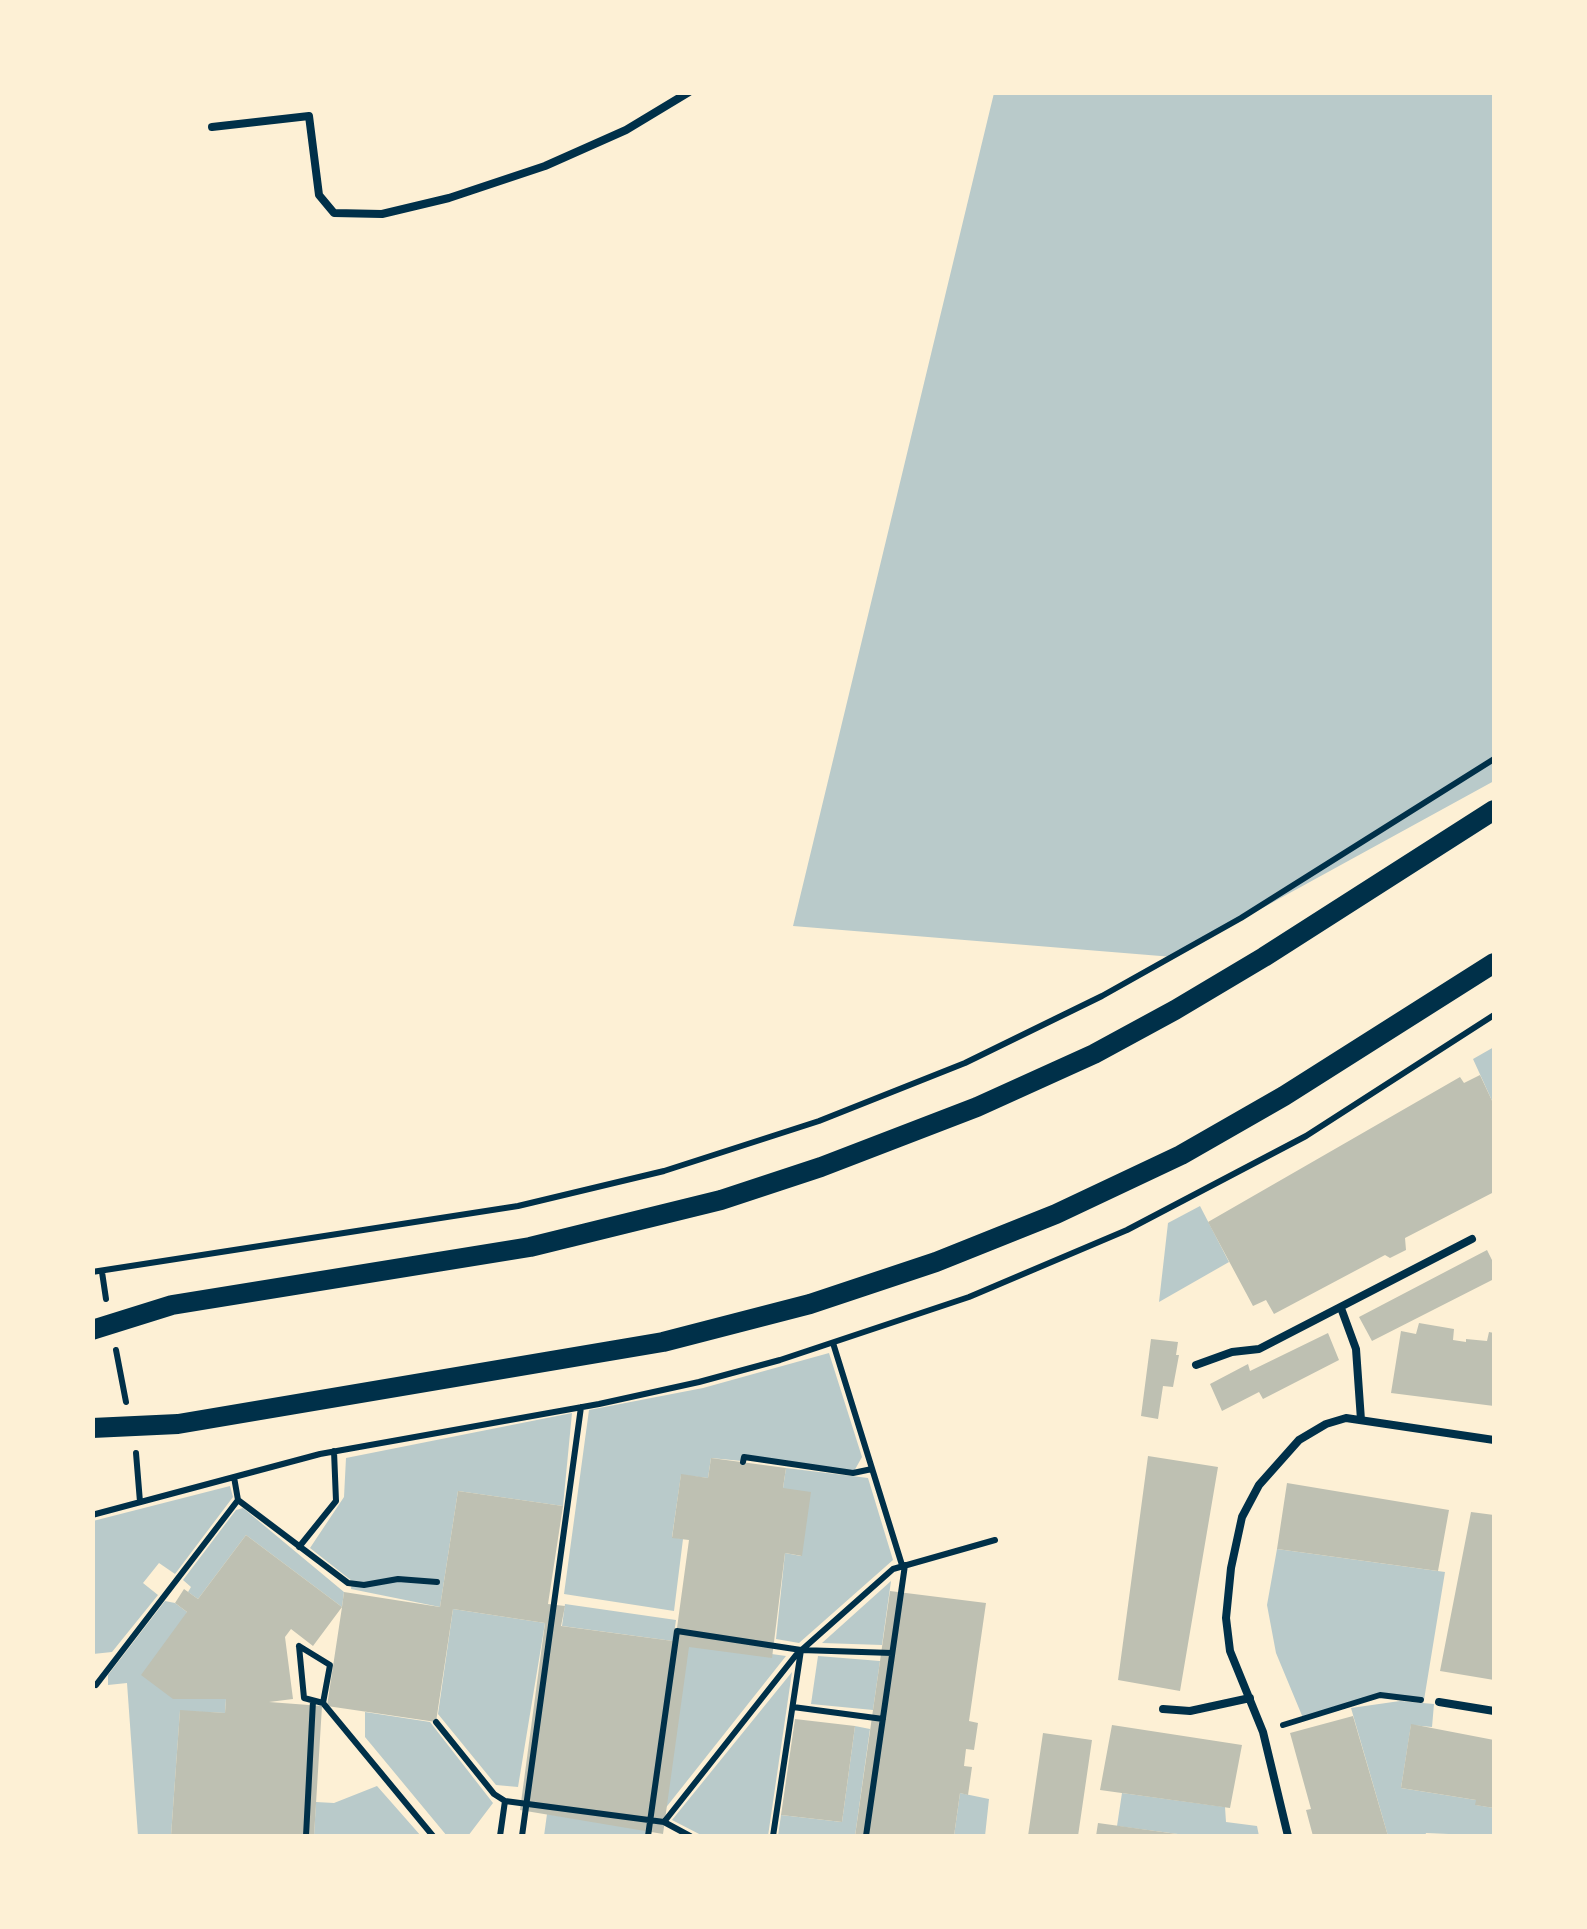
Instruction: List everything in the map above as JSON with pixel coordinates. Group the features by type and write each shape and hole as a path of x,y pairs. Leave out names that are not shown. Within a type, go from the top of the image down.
{"main road":[{"path":"102,1327 172,1305 530,1247 720,1200 821,1167 977,1108 1094,1054 1249,966 1494,810"},
{"path":"92,1428 178,1424 662,1342 810,1304 936,1262 1056,1214 1181,1155 1284,1096 1494,963"}],"lane":[{"path":"212,127 309,116 319,195 334,213 382,214 449,198 545,166 626,130 689,92"},
{"path":"1196,1364 1232,1352 1259,1349 1472,1239"},
{"path":"1341,1308 1356,1349 1361,1420"},
{"path":"1288,1836 1263,1732 1230,1651 1226,1618 1242,1517 1259,1485 1299,1440 1335,1421 1361,1420 1494,1440"},
{"path":"1162,1709 1190,1711 1250,1698"},
{"path":"1438,1702 1494,1711"}],"path":[{"path":"140,1502 130,1426 102,1327 97,1272 518,1206 664,1172 819,1121 965,1063 1102,996 1241,918 1494,759"},
{"path":"832,1343 904,1565 866,1836"},
{"path":"522,1836 581,1407"},
{"path":"299,1547 336,1500 334,1451"},
{"path":"743,1462 744,1457 853,1472 872,1470"},
{"path":"234,1477 238,1500 348,1584 398,1579 437,1582"},
{"path":"96,1684 238,1500"},
{"path":"664,1822 801,1650 893,1569 995,1540"},
{"path":"648,1836 676,1632 801,1650 892,1653"},
{"path":"324,1702 330,1666 299,1646 304,1698 324,1702 433,1836"},
{"path":"773,1836 801,1650"},
{"path":"1263,1732 1380,1695 1438,1702"},
{"path":"306,1836 313,1701"},
{"path":"793,1706 883,1719"},
{"path":"436,1722 494,1794 505,1800 664,1822 690,1836"},
{"path":"500,1836 505,1800"}],"shaded area":[{"path":"994,93 1494,93 1494,781 1173,957 793,926"},
{"path":"1494,1047 1494,1105 1473,1059"},
{"path":"1200,1206 1229,1262 1159,1302 1168,1223"},
{"path":"829,1353 862,1457 853,1473 745,1457 742,1461 711,1458 708,1478 681,1475 672,1537 683,1539 674,1611 564,1594 589,1410 703,1388"},
{"path":"572,1413 563,1506 458,1491 440,1607 351,1589 352,1581 310,1548 344,1497 346,1458"},
{"path":"786,1468 868,1478 893,1560 799,1643 776,1639 785,1553 801,1556 783,1488"},
{"path":"230,1486 233,1497 175,1574 159,1563 143,1583 158,1595 112,1652 93,1654 93,1521"},
{"path":"243,1508 344,1592 342,1607 246,1535 198,1599 188,1592 191,1587 183,1580 236,1510"},
{"path":"1277,1549 1445,1572 1424,1700 1380,1695 1303,1718 1276,1653 1267,1605"},
{"path":"891,1581 882,1645 822,1643"},
{"path":"165,1601 187,1612 175,1696 226,1699 225,1713 180,1711 171,1836 138,1836 127,1683 108,1685 108,1675"},
{"path":"565,1604 676,1620 673,1641 562,1626"},
{"path":"453,1609 545,1623 518,1787 496,1785 438,1714"},
{"path":"685,1642 786,1656 664,1810"},
{"path":"818,1656 880,1661 873,1710 811,1704"},
{"path":"792,1672 768,1836 703,1836 672,1820"},
{"path":"1400,1701 1434,1704 1432,1727 1411,1725 1401,1788 1476,1800 1476,1805 1494,1808 1494,1836 1388,1836 1351,1708"},
{"path":"365,1712 430,1722 493,1803 468,1836 447,1836 365,1737"},
{"path":"855,1726 870,1729 855,1836 778,1836 781,1815 842,1822"},
{"path":"377,1786 421,1836 314,1836 316,1802 334,1803"},
{"path":"960,1793 989,1799 985,1836 954,1836"},
{"path":"1122,1793 1225,1807 1226,1822 1257,1826 1259,1836 1193,1836 1117,1826"},
{"path":"547,1814 647,1830 646,1836 544,1836"}],"building":[{"path":"1480,1075 1494,1105 1494,1192 1405,1238 1406,1250 1390,1258 1385,1255 1274,1314 1266,1300 1253,1306 1208,1222 1460,1077 1464,1083"},
{"path":"1487,1250 1494,1264 1494,1279 1372,1341 1359,1317"},
{"path":"1419,1323 1454,1329 1453,1340 1466,1342 1487,1341 1489,1332 1494,1333 1494,1406 1391,1393 1401,1331 1416,1334"},
{"path":"1328,1333 1339,1360 1263,1399 1259,1392 1222,1411 1210,1384 1248,1364 1250,1371"},
{"path":"1151,1339 1178,1342 1173,1387 1163,1386 1158,1419 1141,1416"},
{"path":"1148,1456 1218,1467 1180,1691 1118,1680"},
{"path":"711,1458 786,1468 783,1488 811,1492 802,1556 785,1553 772,1658 689,1647 663,1834 520,1810 545,1623 453,1609 436,1722 327,1706 344,1592 440,1607 458,1491 563,1506 548,1604 565,1606 561,1626 673,1641 689,1540 672,1538 681,1474 708,1478"},
{"path":"1287,1483 1449,1510 1438,1571 1277,1549"},
{"path":"1471,1512 1494,1515 1494,1680 1440,1671"},
{"path":"246,1535 342,1607 313,1646 291,1629 285,1637 293,1699 269,1702 322,1706 314,1836 171,1836 180,1710 225,1713 226,1699 173,1699 141,1675 187,1612 175,1603 184,1589 198,1599"},
{"path":"890,1591 986,1603 969,1721 978,1723 974,1750 966,1749 964,1766 972,1767 968,1795 960,1793 954,1836 855,1836"},
{"path":"1353,1716 1388,1836 1313,1836 1306,1810 1311,1809 1290,1733"},
{"path":"795,1719 855,1726 842,1822 781,1815"},
{"path":"1411,1724 1494,1740 1494,1808 1475,1805 1476,1800 1401,1788"},
{"path":"1112,1725 1242,1745 1230,1808 1100,1790"},
{"path":"1043,1733 1092,1740 1078,1836 1028,1836"},
{"path":"1098,1823 1177,1834 1177,1836 1096,1836"}]}
